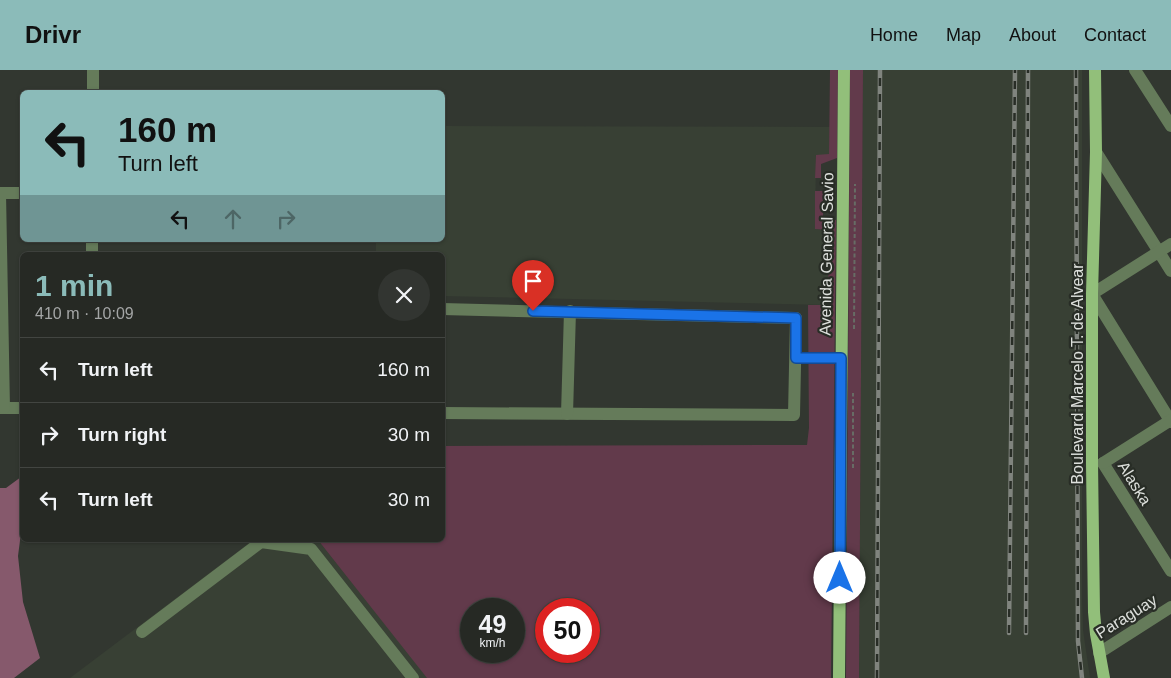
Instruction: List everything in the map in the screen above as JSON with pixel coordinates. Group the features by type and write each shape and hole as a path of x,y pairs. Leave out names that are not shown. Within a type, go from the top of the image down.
{"main road":[{"name":"Avenida General Savio","path":"840,678 844,70"},
{"name":"Boulevard Marcelo T. de Alvear","path":"1095,70 1096,152 1092,294 1097,463 1094,612 1104,678"}],"street":[{"path":"93,70 93,90"},
{"path":"1135,70 1171,126"},
{"path":"1096,152 1171,271"},
{"path":"20,193 0,193 2,408 20,408"},
{"path":"1097,463 1171,420 1092,294 1171,244"},
{"path":"445,309 796,318 794,415 445,413"},
{"path":"567,414 570,312"},
{"path":"796,358 841,358"},
{"name":"Alaska","path":"1097,463 1171,571"},
{"path":"142,632 262,542 311,549 413,678"},
{"name":"Paraguay","path":"1099,653 1171,607"}],"shaded area":[{"path":"830,70 838,70 837,158 821,164 821,178 815,178 816,155 829,154"},
{"path":"850,70 863,70 859,678 846,678"},
{"path":"863,70 1082,70 1082,598 1083,630 1090,678 859,678"},
{"path":"445,126 830,127 829,155 816,155 815,229 829,230 828,305 445,296 445,252 376,252 376,242 445,242"},
{"path":"815,191 823,191 823,219 836,220 831,678 427,678 320,542 445,542 445,446 807,445 809,428 808,305 828,305 829,230 815,229"},
{"path":"20,478 20,540 18,556 23,602 40,658 14,678 0,678 0,488 6,488"},
{"path":"250,542 320,542 428,678 70,678"}],"railway":[{"path":"877,678 880,70"},
{"path":"1009,633 1015,70"},
{"path":"1026,633 1028,70"},
{"path":"1076,70 1078,641 1082,678"}],"route":[{"path":"533,311 796,318 796,358 841,358 840,578"}]}
